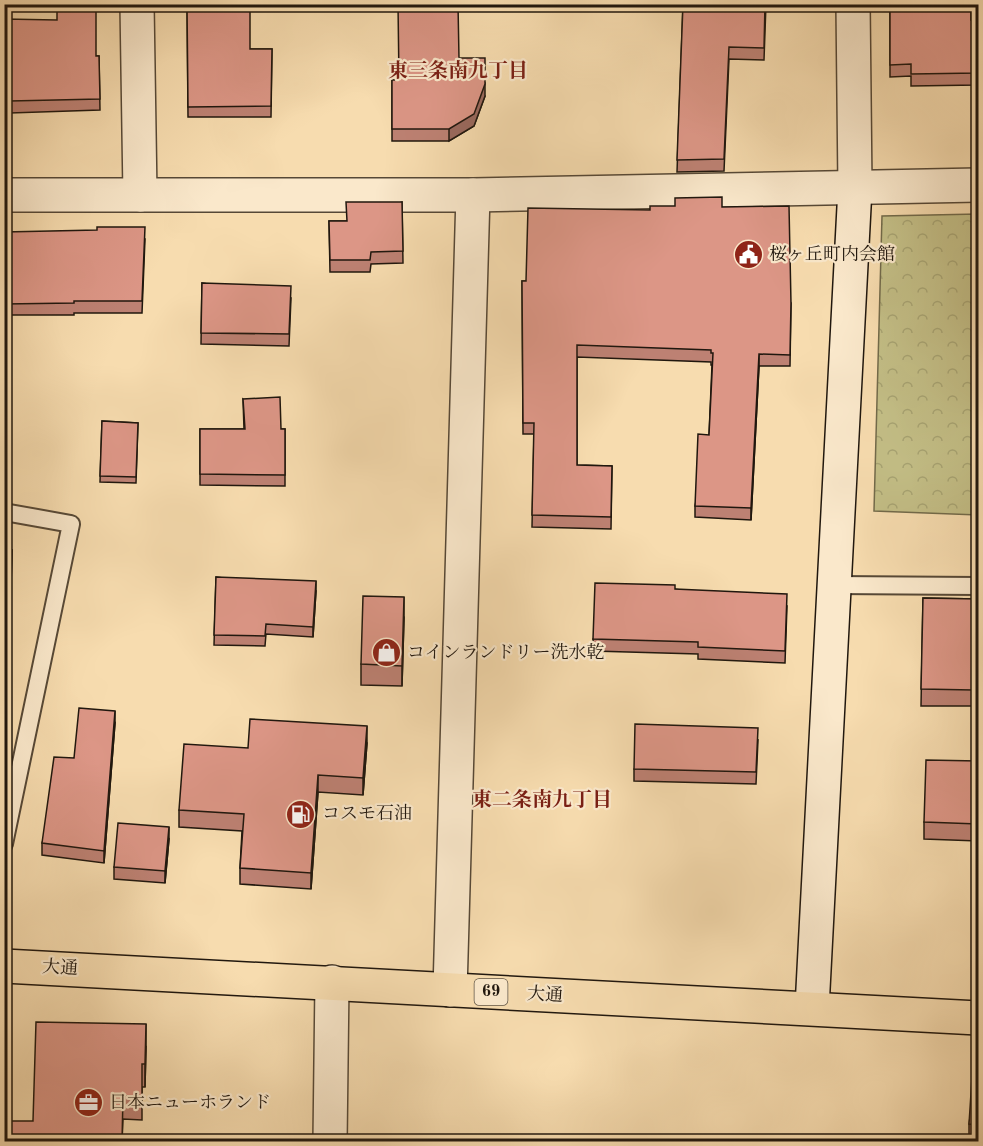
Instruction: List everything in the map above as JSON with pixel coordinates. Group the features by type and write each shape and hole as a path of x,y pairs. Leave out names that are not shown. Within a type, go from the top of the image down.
{"main road":[{"name":"大通","path":"4,966 978,1018"}],"street":[{"path":"137,4 140,195"},
{"path":"812,1008 855,188 853,4"},
{"path":"4,195 473,195 978,186"},
{"path":"450,990 473,195"},
{"path":"330,1142 332,982"}],"lane":[{"path":"4,512 71,524 4,844"},
{"path":"834,585 978,586"}],"green space":[{"path":"978,214 978,515 874,511 882,216"}],"building":[{"path":"57,4 96,4 96,56 99,56 100,99 10,101 9,72 4,72 4,19 57,20"},
{"path":"187,4 250,4 250,49 272,49 271,106 188,107"},
{"path":"398,4 458,4 459,58 485,58 485,84 474,114 449,129 392,129 392,80 399,80"},
{"path":"683,4 765,4 764,48 729,47 724,159 677,160"},
{"path":"971,10 971,20 978,20 978,73 911,74 911,64 890,65 890,11"},
{"path":"722,197 722,207 789,206 790,355 759,354 751,508 695,506 698,434 709,435 713,353 711,350 577,345 577,465 612,466 611,517 532,515 534,423 523,423 522,281 526,281 528,208 650,210 650,206 675,206 675,198"},
{"path":"346,202 402,202 403,251 371,252 370,260 330,260 329,221 347,221"},
{"path":"97,227 145,227 142,301 4,304 4,232 97,230"},
{"path":"202,283 291,286 289,334 201,333"},
{"path":"4,375 7,375 6,417 4,417"},
{"path":"280,397 281,429 285,429 285,475 200,474 200,429 245,429 243,399"},
{"path":"102,421 138,423 136,477 100,476"},
{"path":"4,550 12,550 9,647 4,647"},
{"path":"216,577 316,581 313,627 266,624 265,636 214,635"},
{"path":"595,583 675,585 675,589 787,594 785,651 698,647 698,642 593,639"},
{"name":"コインランドリー洗水乾","path":"363,596 404,597 402,666 361,664"},
{"path":"923,598 978,599 978,679 974,679 973,690 921,689"},
{"path":"79,708 115,711 104,851 42,843 54,757 74,758"},
{"path":"250,719 367,726 363,778 318,775 311,873 240,868 244,814 179,810 184,744 248,748"},
{"path":"635,724 758,728 756,772 634,769"},
{"path":"926,760 978,761 978,824 924,822"},
{"path":"118,823 169,827 165,871 114,867"},
{"name":"日本ニューホランド","path":"36,1022 146,1024 145,1064 142,1064 142,1097 123,1096 122,1142 4,1142 4,1121 33,1121"},
{"path":"973,1062 978,1062 978,1125 969,1124"}],"place":[{"name":"桜ヶ丘町内会館","path":"748,255"},
{"name":"コインランドリー洗水乾","path":"386,653"},
{"name":"コスモ石油","path":"301,814"},
{"name":"日本ニューホランド","path":"88,1103"}],"district":[{"name":"東三条南九丁目","path":"458,72"},
{"name":"東二条南九丁目","path":"542,801"}]}
